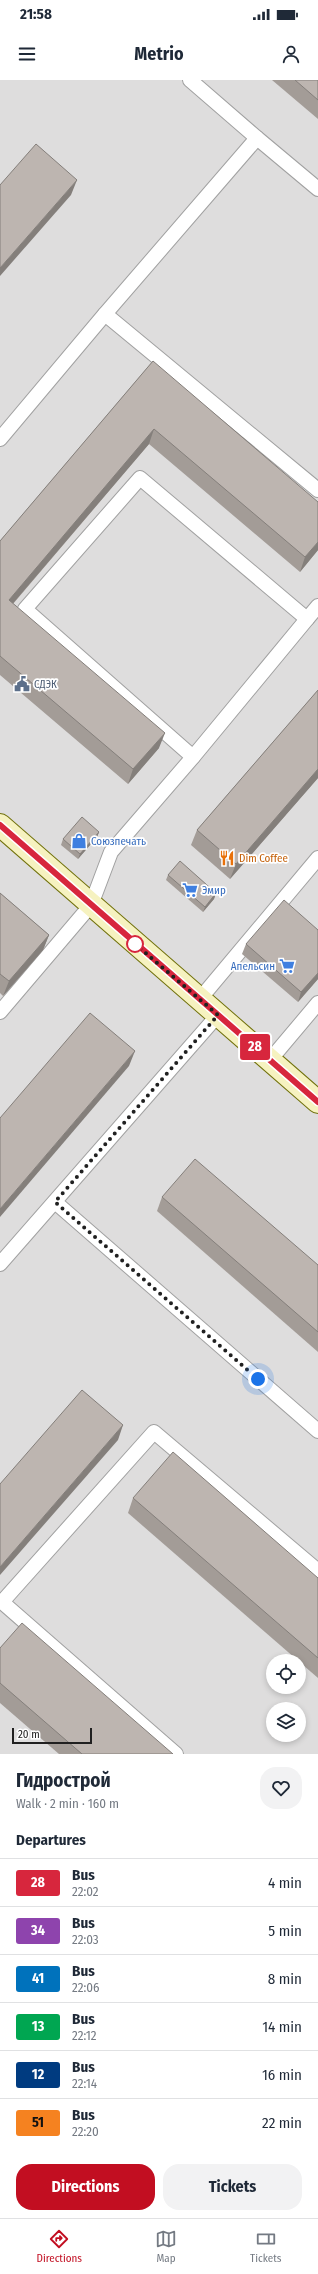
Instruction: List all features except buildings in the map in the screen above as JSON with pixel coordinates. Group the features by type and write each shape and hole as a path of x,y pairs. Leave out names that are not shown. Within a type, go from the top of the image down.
{"street":[{"path":"0,825 199,1000 318,1102"}],"lane":[{"path":"195,82 257,138 318,189"},
{"path":"0,439 105,314 257,138"},
{"path":"105,314 318,490"},
{"path":"193,757 25,609 140,478 307,619"},
{"path":"0,1012 91,905 111,852 193,757 318,606"},
{"path":"199,1000 318,858"},
{"path":"270,1060 318,1003"},
{"path":"0,1264 218,1015"},
{"path":"55,1202 318,1431"},
{"path":"176,1754 2,1602 154,1432 318,1571"}],"shaded area":[{"path":"0,80 318,80 318,1754 0,1754"}],"bus line":[{"name":"28","path":"0,825 199,1000 318,1102"}],"place":[{"name":"СДЭК","path":"22,684"},
{"name":"Союзпечать","path":"79,841"},
{"name":"Dim Coffee","path":"227,858"},
{"name":"Эмир","path":"190,890"},
{"name":"Апельсин","path":"287,966"}],"route":[{"path":"135,944 218,1015 55,1202 258,1379"}]}
